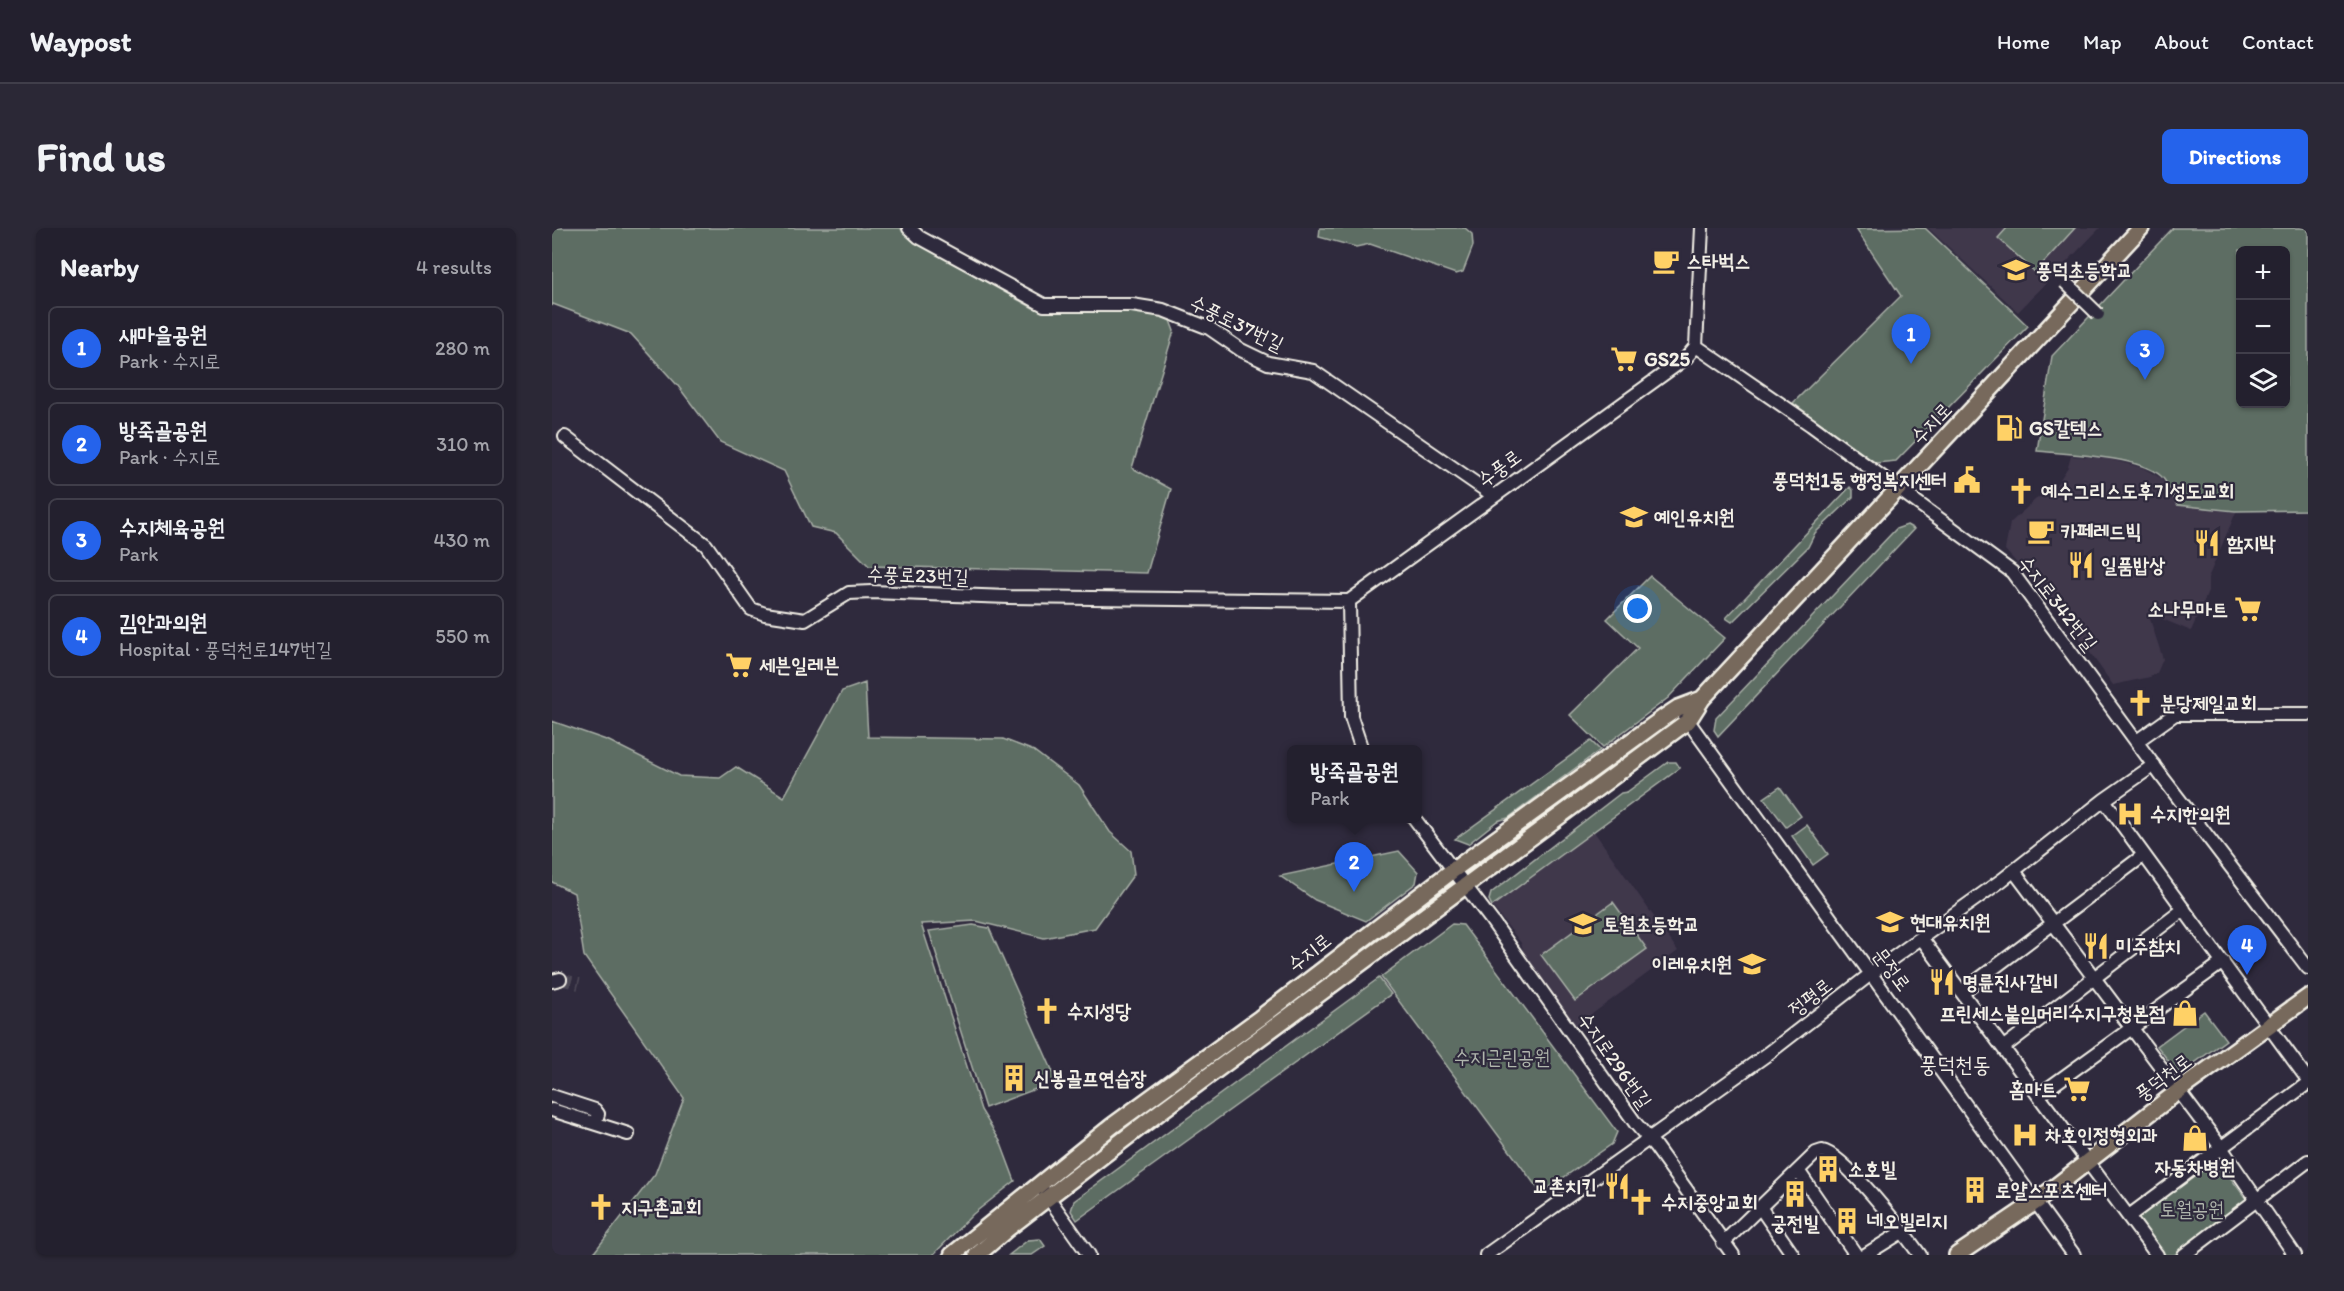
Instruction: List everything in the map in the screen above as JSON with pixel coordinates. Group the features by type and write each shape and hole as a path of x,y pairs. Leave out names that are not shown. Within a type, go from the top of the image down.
{"main road":[{"name":"수지로","path":"977,1255 1048,1198 1688,721 1702,699 2141,228"},
{"name":"수지로","path":"952,1255 1038,1184 1452,870 1678,708 1702,699"},
{"name":"풍덕천로","path":"1957,1255 2037,1201 2178,1091 2308,997"}],"street":[{"name":"수풍로37번길","path":"909,228 920,237 1044,305 1132,305 1163,310 1209,328 1241,350 1268,363 1313,371 1494,496"},
{"path":"1696,346 1702,228"},
{"path":"2065,282 2098,314"},
{"name":"수풍로","path":"1350,601 1686,358 1696,346"},
{"name":"수지로342번길","path":"1696,346 2012,572 2154,765 2308,968"},
{"name":"수풍로23번길","path":"565,436 706,545 751,609 765,614 805,620 849,593 871,592 1009,597 1350,601"},
{"path":"1350,601 1350,709 1353,728 1360,745"},
{"name":"문정로","path":"1678,708 2074,1255"},
{"path":"2137,741 2175,714 2308,714"},
{"name":"정평로","path":"1486,1255 1769,1053 1872,973 1922,939 2104,800 2154,765"},
{"path":"2104,800 2270,1025 2308,1082 2129,1216"},
{"path":"1417,823 1464,886"},
{"path":"1962,992 2144,855"},
{"path":"2014,870 2130,1029 2220,1146 2295,1255"},
{"name":"수지로296번길","path":"1464,886 1492,921 1733,1255"},
{"path":"2004,1047 2184,909"},
{"path":"1922,939 2157,1255"},
{"path":"2039,1095 2223,962"},
{"path":"552,1096 595,1110 598,1114 595,1123"},
{"path":"552,1110 628,1134"},
{"path":"1723,1243 1799,1172 1816,1153 1827,1151 1882,1205 1920,1255"},
{"path":"2184,1255 2306,1166"},
{"path":"1799,1172 1856,1255"},
{"path":"1038,1184 1089,1255"},
{"path":"1760,1207 1793,1255"},
{"path":"1864,1255 1902,1232"}],"shaded area":[{"name":"풍덕초등학교","path":"1928,228 2100,228 2018,312"},
{"path":"2071,456 2109,459 2143,468 2161,478 2177,506 2236,512 2208,578 2208,592 2191,631 2148,613 2163,659 2157,673 2150,677 2113,685 2061,612 2005,550 2010,523 2036,499 2055,487 2068,467"},
{"name":"토월초등학교","path":"1593,830 1678,951 1573,1028 1527,963 1521,943 1492,906"}],"green space":[{"path":"552,228 900,228 915,242 1033,308 1137,311 1169,318 1174,331 1132,468 1171,489 1147,573 869,566 836,533 811,527 784,471 720,442 678,386 631,334 553,304 552,306"},
{"path":"1320,228 1465,228 1472,234 1473,246 1463,272 1456,274 1370,244 1356,247 1319,237"},
{"path":"1925,228 2028,326 1896,461 1876,463 1793,403 1901,296 1856,229"},
{"path":"2007,228 2075,228 2035,272 1998,238"},
{"path":"2173,228 2308,228 2308,510 2235,511 2177,505 2164,479 2150,469 2102,457 2037,451 2052,356"},
{"path":"1850,487 1853,490 1853,497 1815,533 1808,547 1732,622 1726,618"},
{"path":"1907,525 1914,529 1718,736 1714,730 1716,718 1896,529"},
{"path":"1650,576 1725,638 1668,698 1603,747 1570,715 1638,648 1607,619"},
{"path":"865,683 868,737 1003,739 1034,751 1079,785 1110,832 1131,851 1134,874 1095,928 1044,938 976,921 921,924 981,1110 1000,1141 1015,1181 973,1214 933,1255 592,1255 655,1174 684,1098 584,956 574,893 552,882 552,721 609,741 679,776 720,778 736,767 784,797 842,691"},
{"path":"1591,741 1600,750 1508,818 1497,821 1468,844 1455,839"},
{"path":"1668,762 1676,762 1680,768 1492,906 1489,900 1491,893 1621,793 1627,792"},
{"path":"1780,787 1801,816 1786,827 1764,798"},
{"path":"1807,825 1828,854 1813,865 1792,836"},
{"path":"1399,851 1418,872 1416,883 1366,921 1315,900 1280,876"},
{"path":"1613,902 1647,949 1575,1001 1541,955"},
{"name":"수지근린공원","path":"1452,924 1463,925 1617,1132 1612,1144 1541,1193 1381,977"},
{"name":"신봉골프연습장","path":"973,925 989,928 1057,1081 985,1108 929,931"},
{"path":"1379,978 1391,994 1077,1220 1071,1211 1074,1201"},
{"path":"2204,1011 2226,1040 2182,1072 2177,1072 2157,1046"},
{"name":"토월공원","path":"2216,1158 2247,1200 2174,1255 2165,1255 2137,1218"},
{"path":"1040,1239 1045,1246 1032,1255 1009,1255 1028,1240"}],"tunnel":[{"path":"560,979 579,984"}],"place":[{"name":"스타벅스","path":"1666,261"},
{"name":"풍덕초등학교","path":"2016,270"},
{"name":"GS25","path":"1624,359"},
{"name":"새마을공원","path":"1911,364"},
{"name":"수지체육공원","path":"2145,380"},
{"name":"GS칼텍스","path":"2009,428"},
{"name":"풍덕천1동 행정복지센터","path":"1967,480"},
{"name":"예수그리스도후기성도교회","path":"2021,491"},
{"name":"예인유치원","path":"1634,517"},
{"name":"카페레드빅","path":"2041,531"},
{"name":"함지박","path":"2207,543"},
{"name":"일품밥상","path":"2081,565"},
{"name":"소나무마트","path":"2248,609"},
{"name":"세븐일레븐","path":"739,665"},
{"name":"분당제일교회","path":"2140,703"},
{"name":"수지한의원","path":"2130,814"},
{"name":"방죽골공원","path":"1354,892"},
{"name":"현대유치원","path":"1890,922"},
{"name":"토월초등학교","path":"1583,924"},
{"name":"미주참치","path":"2096,946"},
{"name":"이레유치원","path":"1752,964"},
{"name":"김안과의원","path":"2247,975"},
{"name":"명륜진사갈비","path":"1942,982"},
{"name":"수지성당","path":"1047,1011"},
{"name":"프린세스붙임머리수지구청본점","path":"2185,1013"},
{"name":"신봉골프연습장","path":"1014,1078"},
{"name":"홈마트","path":"2077,1089"},
{"name":"차호인정형외과","path":"2025,1135"},
{"name":"자동차병원","path":"2195,1138"},
{"name":"소호빌","path":"1828,1169"},
{"name":"교촌치킨","path":"1617,1186"},
{"name":"로얄스포츠센터","path":"1975,1190"},
{"name":"궁전빌","path":"1795,1194"},
{"name":"수지중앙교회","path":"1641,1202"},
{"name":"지구촌교회","path":"601,1207"},
{"name":"네오빌리지","path":"1847,1221"}],"district":[{"name":"풍덕천동","path":"1955,1064"}]}
